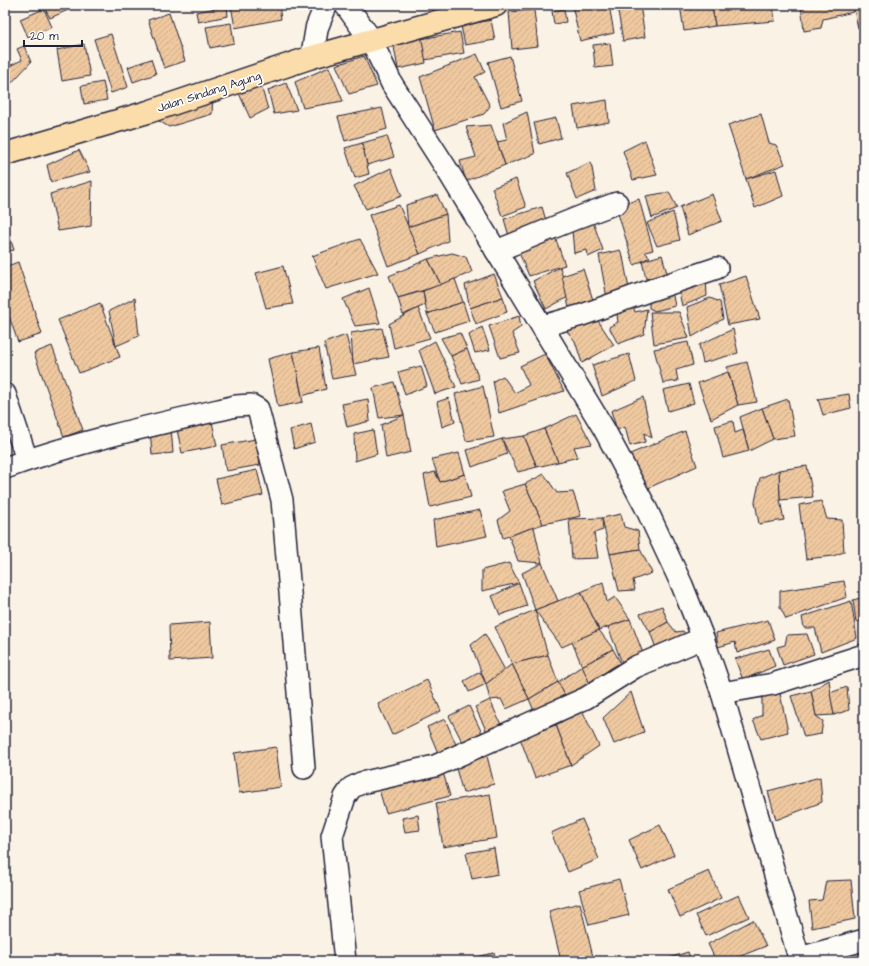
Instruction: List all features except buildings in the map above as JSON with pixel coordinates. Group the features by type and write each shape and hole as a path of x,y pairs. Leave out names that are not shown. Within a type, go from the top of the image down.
{"main road":[{"path":"312,57 317,27 326,5"},
{"path":"346,5 371,40"},
{"name":"Jalan Sindang Agung","path":"5,154 148,112 312,57 496,5"}],"street":[{"path":"371,40 392,84 446,168 604,429 645,506 682,585 703,638 722,693 800,959 864,940"},
{"path":"496,251 557,227 582,215 618,203"},
{"path":"543,326 582,316 651,290 717,268"},
{"path":"5,394 27,460"},
{"path":"5,468 27,460 128,431 236,406 251,405 258,409 282,500 292,604 304,768"},
{"path":"345,961 332,836 345,797 351,788 360,783 436,766 586,698 635,667 703,638"},
{"path":"722,693 773,684 864,655"}]}
